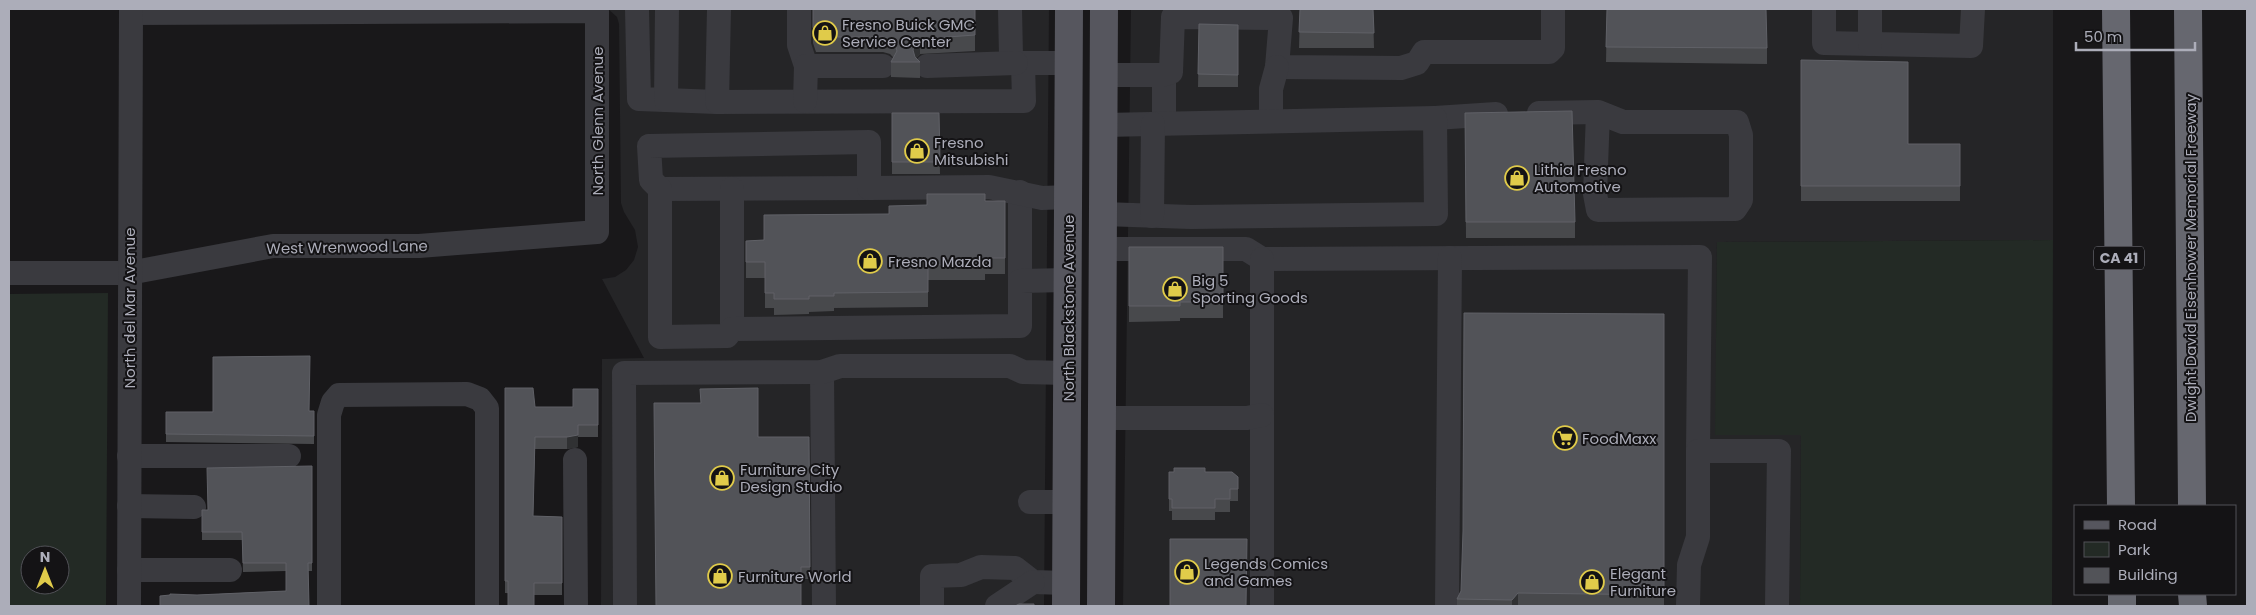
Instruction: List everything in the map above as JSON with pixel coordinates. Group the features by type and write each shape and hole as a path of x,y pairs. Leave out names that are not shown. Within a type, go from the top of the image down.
{"highway":[{"name":"CA 41","path":"2116,9 2121,505"},
{"name":"Dwight David Eisenhower Memorial Freeway","path":"2188,9 2192,505"}],"main road":[{"name":"North Blackstone Avenue","path":"1066,594 1069,9"},
{"path":"1101,606 1104,9"}],"street":[{"path":"637,9 639,99 717,102 1024,101 1020,63 1011,56 1010,9"},
{"path":"666,100 667,9"},
{"path":"717,102 719,9"},
{"path":"799,9 799,45 806,66 805,101"},
{"path":"1277,68 1401,68 1417,63 1424,52 1549,52 1554,48 1552,9"},
{"path":"1824,9 1824,43 1971,46 1973,9"},
{"path":"1870,9 1870,44"},
{"name":"North Glenn Avenue","path":"131,11 597,10 597,232"},
{"name":"North del Mar Avenue","path":"129,606 128,456 131,11"},
{"path":"1104,75 1164,74 1171,72 1173,13 1281,13 1277,68 1271,89 1271,121"},
{"path":"927,66 1069,63"},
{"path":"806,66 884,66"},
{"path":"1152,216 1164,74"},
{"path":"1104,125 1435,118 1469,114 1598,112 1623,122 1737,122 1741,135 1741,200 1736,209 1598,210 1595,194 1598,112"},
{"path":"1103,214 1152,216 1436,214 1435,118"},
{"path":"869,188 869,142 650,146 651,180 660,189 732,189 869,188 989,187 1042,198 1068,198"},
{"path":"660,189 660,337 727,336 732,329 732,189"},
{"path":"732,329 1020,326 1020,192"},
{"name":"West Wrenwood Lane","path":"9,273 129,274 273,246 419,246 597,232"},
{"path":"1103,249 1246,249 1262,259 1700,257 1698,537 1689,565 1688,606"},
{"path":"1447,606 1450,258"},
{"path":"1262,259 1262,606"},
{"path":"1020,281 1068,280"},
{"path":"625,606 624,373 822,372 840,366 1010,366 1023,372 1067,373"},
{"path":"822,372 824,606"},
{"path":"329,606 329,415 333,402 339,395 467,394 480,399 487,408 487,606"},
{"path":"1102,418 1247,418 1262,415"},
{"path":"1698,451 1779,451 1778,606"},
{"path":"128,456 289,456"},
{"path":"575,460 576,606"},
{"path":"1030,502 1067,502"},
{"path":"129,506 194,507"},
{"path":"932,606 932,576 961,575 981,567 1015,568 1033,582 1066,594"},
{"path":"129,570 230,570"},
{"path":"998,606 1033,582"}],"shaded area":[{"path":"608,9 1049,9 1044,606 601,606 602,359 644,358 602,279 615,277 626,270 634,260 638,247 635,230 621,203 619,24 617,17"},
{"path":"1131,9 2053,9 2053,240 1717,242 1716,435 1801,435 1800,606 1123,606"}],"green space":[{"path":"2053,240 2052,606 1800,606 1801,435 1715,435 1717,242"},
{"path":"108,293 106,606 9,606 9,294"}],"building":[{"path":"813,9 975,9 975,35 920,39 915,44 913,50 915,57 920,62 891,62 897,51 895,44 890,39 883,37 816,37 813,27"},
{"path":"1300,9 1373,9 1374,33 1299,32"},
{"path":"1607,9 1766,9 1767,48 1606,47"},
{"path":"1199,24 1238,25 1238,75 1198,74"},
{"path":"1801,60 1908,62 1908,144 1960,144 1960,186 1801,186"},
{"path":"1572,111 1575,222 1466,222 1465,113"},
{"path":"892,113 939,113 940,162 892,162"},
{"name":"Fresno Mazda","path":"927,194 985,194 985,201 1005,201 1005,258 985,258 985,264 928,265 928,292 834,293 834,296 809,296 809,299 774,299 774,293 765,293 765,262 746,262 746,241 764,240 764,215 889,214 889,206 927,205"},
{"path":"1129,247 1223,247 1223,302 1180,302 1180,306 1129,306"},
{"path":"1464,313 1664,314 1664,595 1518,593 1512,600 1457,599 1461,591 1463,531"},
{"path":"310,356 309,411 314,411 314,436 166,434 166,412 213,412 213,357"},
{"path":"505,388 533,388 535,407 573,407 573,389 598,389 598,425 578,425 578,435 535,437 533,516 562,517 562,583 534,583 534,606 508,606 508,581 505,581"},
{"path":"758,388 758,437 809,437 810,567 801,567 801,606 656,606 654,403 701,403 700,389"},
{"path":"312,466 312,563 308,563 309,606 160,606 160,596 170,594 197,595 286,591 286,563 243,563 242,532 202,532 202,510 208,510 207,468"},
{"path":"1174,468 1205,468 1205,472 1232,472 1238,477 1238,489 1230,489 1230,499 1215,499 1215,508 1172,508 1172,499 1169,499 1169,472 1174,472"},
{"path":"1170,539 1247,539 1246,606 1170,606"},
{"path":"1019,604 1034,604 1034,606 1015,606"}],"place":[{"name":"Fresno Buick GMC Service Center","path":"825,33"},
{"name":"Fresno Mitsubishi","path":"917,151"},
{"name":"Lithia Fresno Automotive","path":"1517,178"},
{"name":"Fresno Mazda","path":"870,261"},
{"name":"Big 5 Sporting Goods","path":"1175,289"},
{"name":"FoodMaxx","path":"1565,438"},
{"name":"Furniture City Design Studio","path":"722,478"},
{"name":"Legends Comics and Games","path":"1187,572"},
{"name":"Furniture World","path":"720,576"},
{"name":"Elegant Furniture","path":"1592,582"}]}
